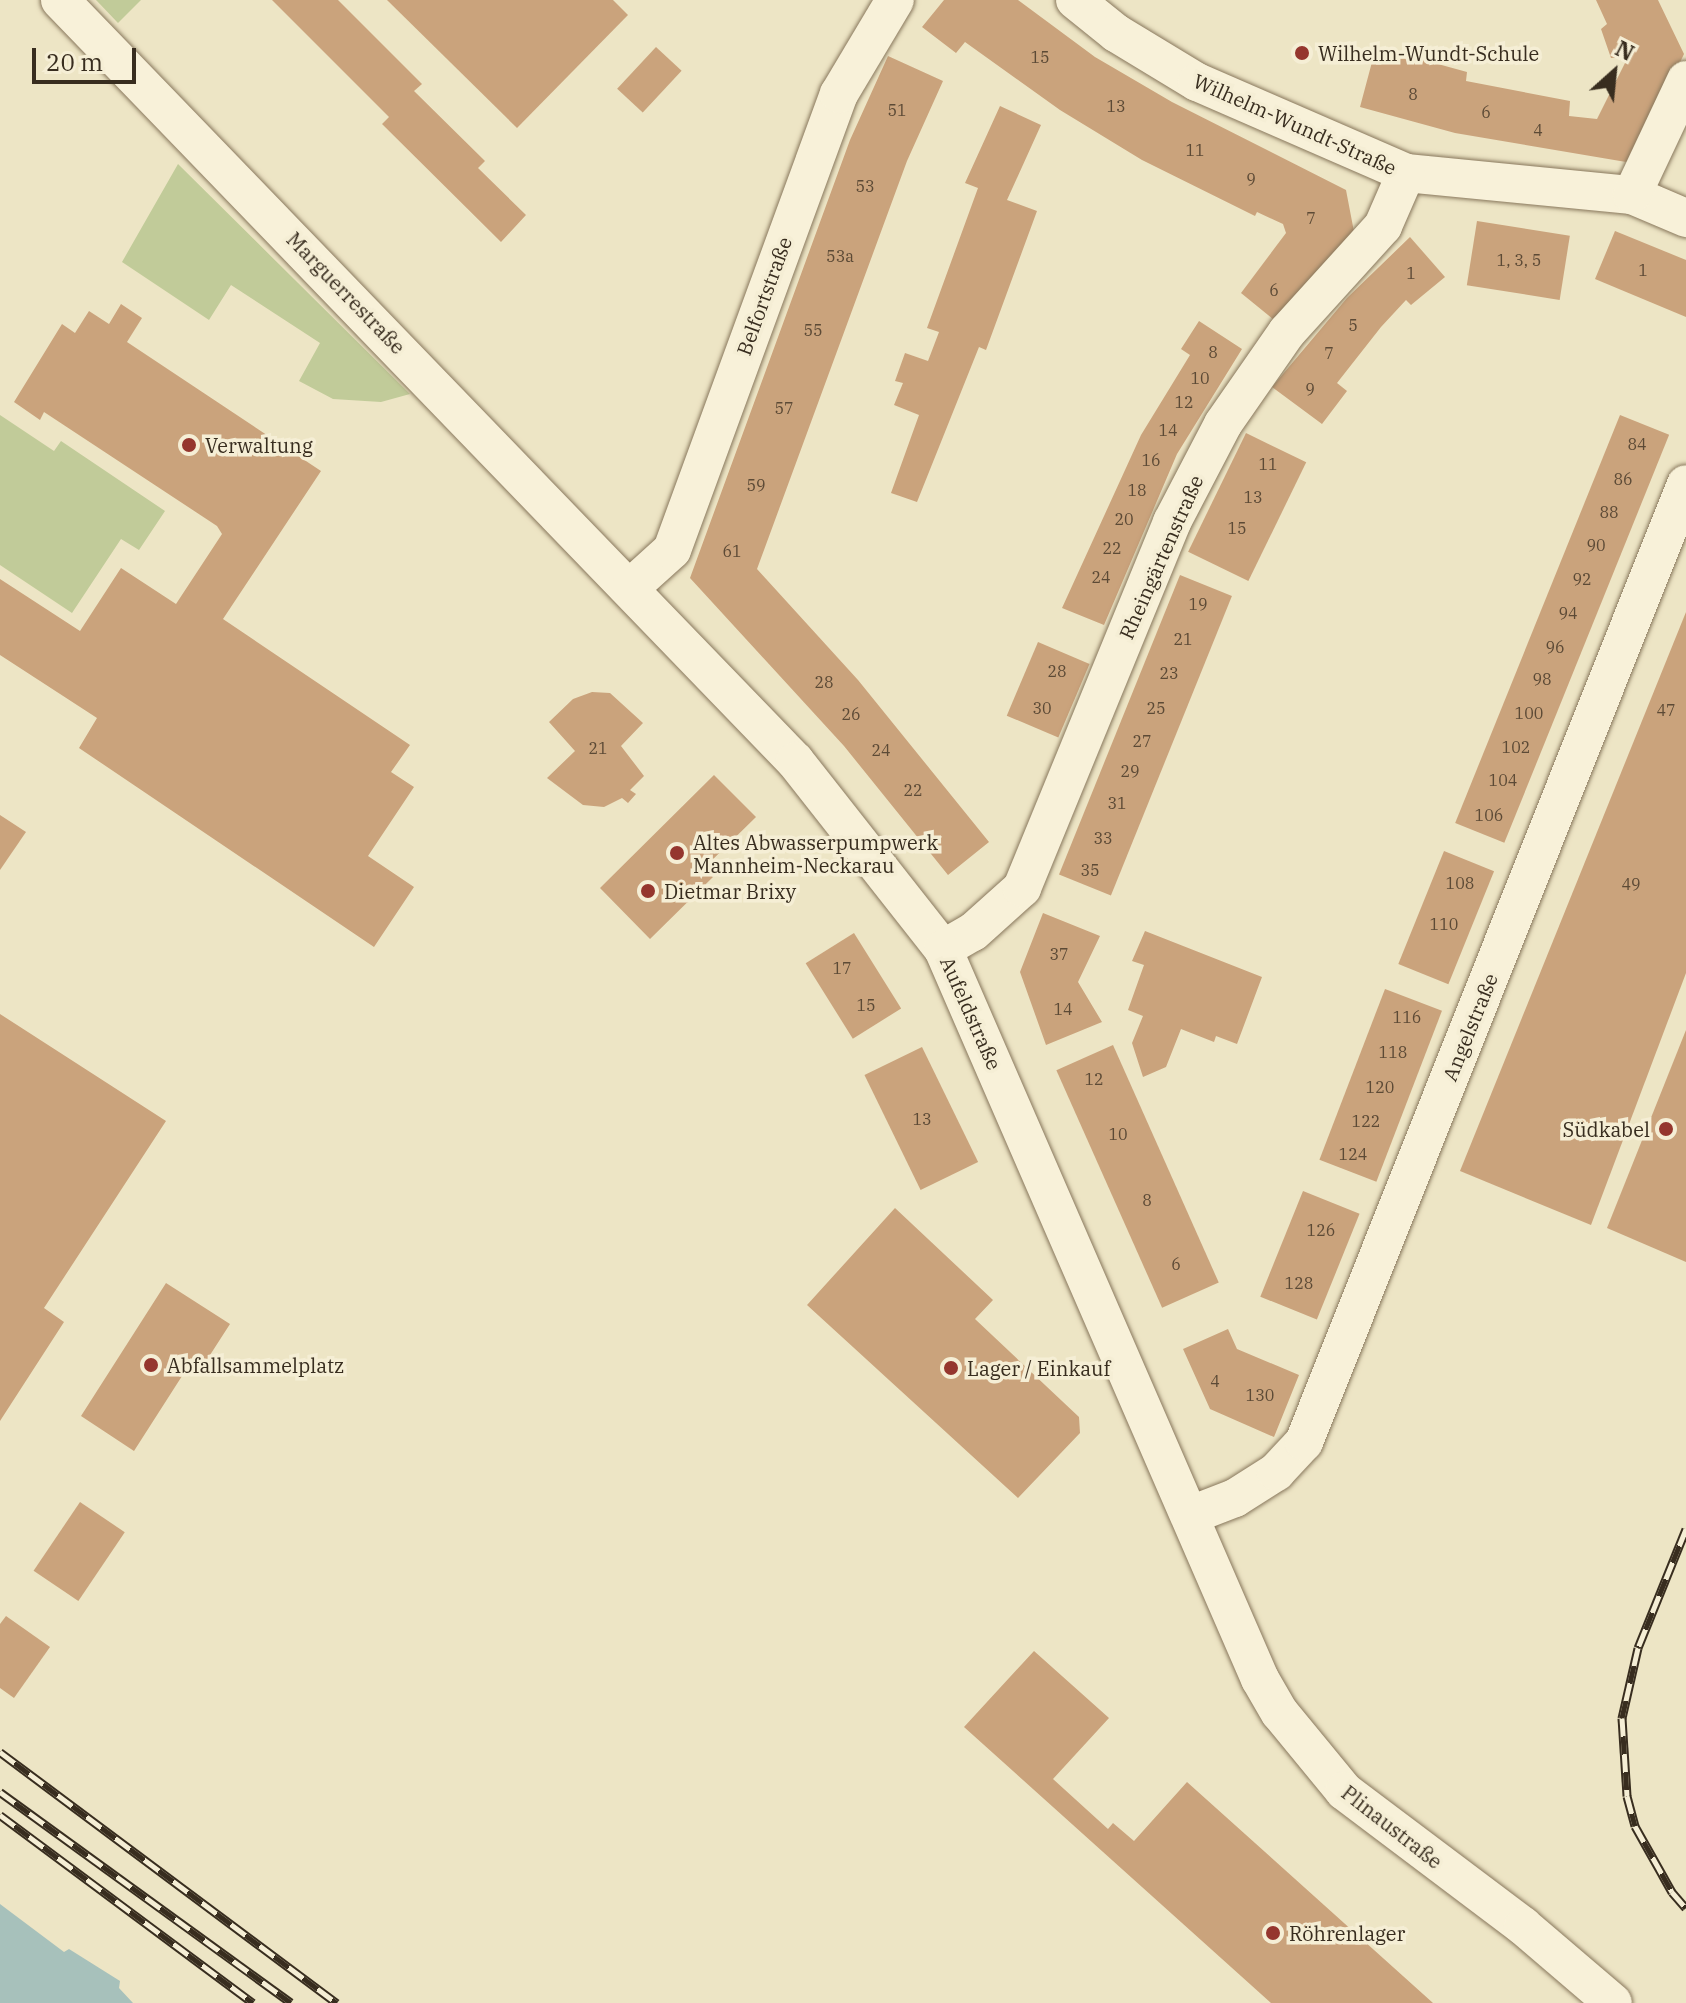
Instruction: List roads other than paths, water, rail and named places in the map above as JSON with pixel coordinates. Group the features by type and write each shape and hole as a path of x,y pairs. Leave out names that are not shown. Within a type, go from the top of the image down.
{"street":[{"name":"Marguerrestraße","path":"60,0 631,587"},
{"name":"Belfortstraße","path":"631,587 672,550 831,114 895,0"},
{"name":"Wilhelm-Wundt-Straße","path":"1075,0 1116,33 1197,82 1406,173 1632,195 1686,218"},
{"path":"1632,195 1686,80"},
{"name":"Rheingärtenstraße","path":"943,949 973,932 1022,888 1172,522 1223,424 1287,332 1383,226 1406,173"},
{"name":"Angelstraße","path":"1191,1515 1235,1498 1276,1472 1304,1442 1686,484"},
{"name":"Aufeldstraße","path":"631,587 795,761 943,949 1191,1515"},
{"name":"Plinaustraße","path":"1191,1515 1260,1679 1319,1765 1378,1820 1523,1926 1613,2003"}],"water":[{"path":"0,1904 64,1952 69,1949 120,1981 119,1988 133,2003 0,2003"}],"railway":[{"path":"1686,1529 1638,1648 1622,1718 1627,1796 1635,1826 1672,1892 1686,1908"},
{"path":"0,1752 337,2003"},
{"path":"0,1792 291,2003"},
{"path":"0,1815 253,2003"}],"place":[{"name":"Wilhelm-Wundt-Schule","path":"1302,53"},
{"name":"Verwaltung","path":"189,445"},
{"name":"Altes Abwasserpumpwerk Mannheim-Neckarau","path":"677,853"},
{"name":"Dietmar Brixy","path":"648,891"},
{"name":"Südkabel","path":"1666,1129"},
{"name":"Abfallsammelplatz","path":"151,1365"},
{"name":"Lager / Einkauf","path":"951,1368"},
{"name":"Röhrenlager","path":"1273,1933"}]}
